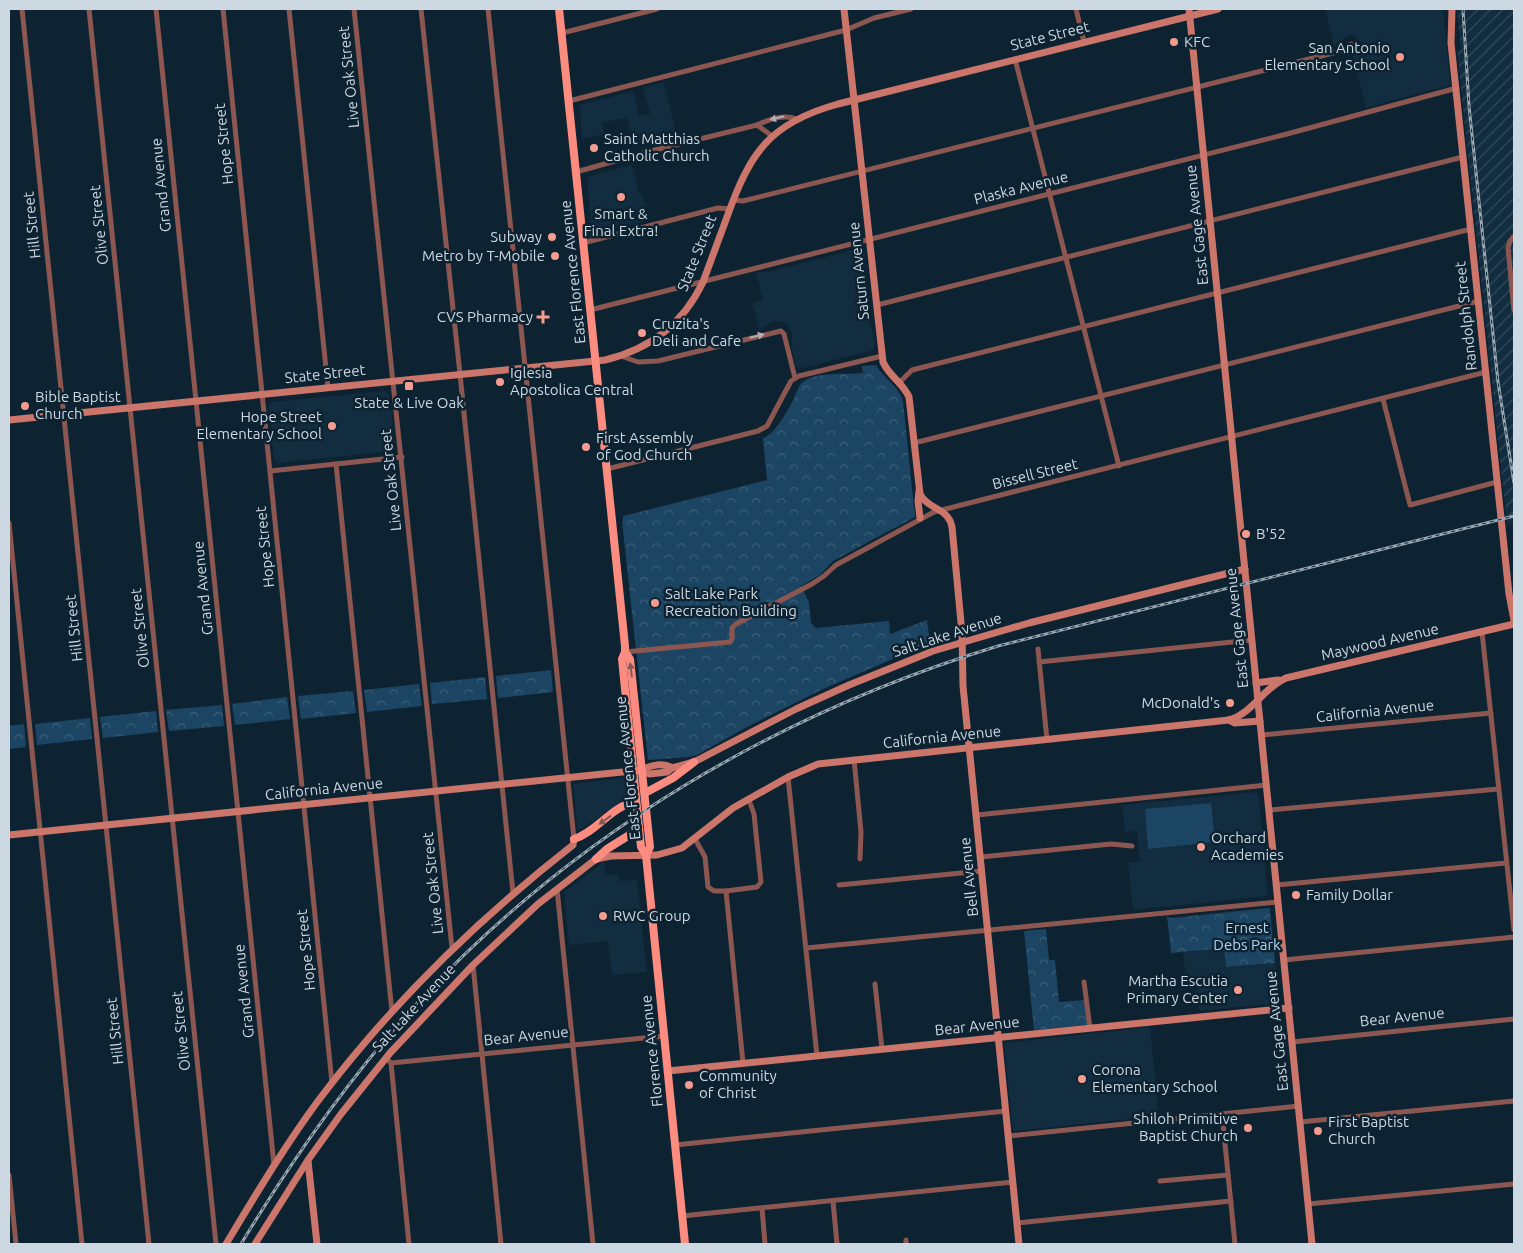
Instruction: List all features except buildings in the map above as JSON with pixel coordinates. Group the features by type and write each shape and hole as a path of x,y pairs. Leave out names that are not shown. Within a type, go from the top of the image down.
{"main road":[{"name":"East Florence Avenue","path":"560,9 625,652 622,659 636,802 641,847 646,856"},
{"name":"East Florence Avenue","path":"625,652 630,659 650,847 646,856"},
{"path":"644,793 673,778 694,762"},
{"path":"574,839 630,803 636,802"},
{"path":"596,859 607,849 639,829"},
{"name":"Florence Avenue","path":"646,856 685,1244"}],"street":[{"name":"Hill Street","path":"22,9 149,1244"},
{"name":"Olive Street","path":"89,9 216,1244"},
{"name":"Grand Avenue","path":"156,9 274,1165"},
{"name":"Hope Street","path":"223,9 332,1083"},
{"path":"289,9 328,388"},
{"name":"Live Oak Street","path":"354,9 452,948"},
{"path":"421,9 513,893"},
{"path":"488,9 574,839"},
{"path":"562,33 657,9"},
{"name":"Saturn Avenue","path":"844,9 882,356 889,373 903,387 909,397 919,490 920,518"},
{"path":"569,101 846,30 874,18 911,9"},
{"path":"1076,9 1084,42"},
{"name":"State Street","path":"9,420 596,361 621,356 646,345 673,325 690,305 703,282 740,182 754,156 772,136 797,119 819,109 1084,42 1189,12 1218,9"},
{"name":"Randolph Street","path":"1452,9 1452,42 1463,157 1509,594 1514,620"},
{"name":"East Gage Avenue","path":"1189,12 1312,1244"},
{"path":"733,200 743,201 1033,129 1337,52 1351,44"},
{"path":"1015,59 1118,466"},
{"name":"Plaska Avenue","path":"590,310 1286,134 1457,88"},
{"path":"576,172 788,116 797,119"},
{"path":"757,124 772,136"},
{"path":"877,305 1463,157"},
{"path":"583,243 718,208 730,209"},
{"path":"899,383 912,370 1471,229"},
{"path":"1514,236 1510,241 1508,258 1514,310"},
{"path":"914,443 1479,301"},
{"path":"621,356 638,362 658,360 777,330 781,331 795,378"},
{"path":"607,469 764,429 791,381 795,378 882,356"},
{"name":"Bissell Street","path":"625,652 730,642 732,639 732,628 736,624 812,584 836,565 920,518 941,511 1486,372"},
{"path":"1383,399 1410,505 1497,482"},
{"path":"270,470 402,457"},
{"path":"336,464 392,1012"},
{"path":"919,490 924,500 941,511"},
{"name":"Bell Avenue","path":"941,511 949,516 952,527 962,642 962,669 1019,1244"},
{"path":"9,523 82,1244"},
{"name":"Salt Lake Avenue","path":"642,770 648,766 667,764 672,768 694,762 759,727 838,690 910,660 962,642 1245,569"},
{"name":"Maywood Avenue","path":"1258,700 1273,685 1286,678 1514,624"},
{"path":"1482,632 1514,930"},
{"path":"1039,662 1252,640"},
{"path":"1038,649 1047,740"},
{"path":"1256,684 1286,678"},
{"name":"California Avenue","path":"646,856 674,851 695,839 720,817 748,800 788,777 818,764 1229,720 1246,712 1258,700"},
{"name":"California Avenue","path":"1262,735 1491,713"},
{"path":"1229,720 1235,723 1260,721"},
{"path":"854,759 861,832 860,859"},
{"name":"California Avenue","path":"9,835 642,770"},
{"path":"788,777 816,1056"},
{"path":"976,815 1267,785"},
{"path":"1269,810 1498,789"},
{"path":"695,839 705,857 708,887 711,890 726,891 757,887 761,882 754,814 748,800"},
{"name":"Salt Lake Avenue","path":"226,1244 274,1165 332,1083 392,1012 452,948 513,893 573,845 574,839"},
{"path":"981,857 1111,844 1132,846"},
{"path":"596,859 611,856 646,856"},
{"name":"Salt Lake Avenue","path":"255,1244 308,1160 341,1114 388,1061 435,1003 517,923 596,859"},
{"path":"1277,885 1506,863"},
{"path":"839,885 982,871"},
{"path":"557,889 593,1244"},
{"path":"726,891 743,1064"},
{"path":"806,948 1278,902"},
{"path":"1284,960 1514,937"},
{"path":"473,964 501,1244"},
{"path":"1084,982 1090,1028"},
{"path":"875,984 882,1049"},
{"name":"Bear Avenue","path":"668,1071 1289,1008"},
{"name":"Bear Avenue","path":"1292,1042 1514,1019"},
{"name":"Bear Avenue","path":"388,1061 482,1054 664,1036"},
{"path":"388,1061 409,1244"},
{"path":"1300,1122 1514,1101"},
{"path":"1008,1136 1299,1106"},
{"path":"675,1145 1006,1111"},
{"path":"1222,1114 1235,1244"},
{"path":"308,1160 317,1244"},
{"path":"9,1174 16,1244"},
{"path":"1160,1181 1228,1175"},
{"path":"682,1216 1013,1182"},
{"path":"1308,1204 1514,1184"},
{"path":"833,1201 837,1244"},
{"path":"1017,1223 1231,1201"},
{"path":"762,1208 765,1244"}],"shaded area":[{"name":"San Antonio Elementary School","path":"1325,9 1443,9 1450,85 1366,108 1352,54 1359,50 1360,42 1355,36 1348,35 1334,47"},
{"path":"1457,9 1514,9 1514,522 1507,524 1457,50 1461,50"},
{"path":"664,82 677,136 635,146 627,117 602,123 604,134 582,139 581,105 633,91 639,116 650,114 643,87"},
{"path":"632,165 639,194 642,194 649,220 594,235 592,233 587,177"},
{"path":"861,248 864,250 866,264 864,270 869,317 875,343 874,350 799,369 796,366 792,348 792,332 789,327 783,322 775,321 759,330 752,303 763,300 756,272 767,272"},
{"name":"Hope Street Elementary School","path":"385,391 389,394 395,447 392,451 278,463 274,459 269,406 272,402"},
{"path":"623,778 626,780 628,798 578,831 573,784"},
{"name":"Orchard Academies","path":"1258,792 1268,896 1133,910 1128,863 1140,861 1137,831 1125,832 1122,805"},
{"name":"RWC Group","path":"604,862 606,875 617,874 620,881 637,880 647,972 612,975 608,941 569,945 564,892"},
{"name":"Martha Escutia Primary Center","path":"1224,948 1227,967 1275,963 1279,1003 1199,1011 1196,978 1186,978 1183,952"},
{"name":"Corona Elementary School","path":"1150,1027 1159,1116 1013,1131 1004,1043"}],"green space":[{"path":"876,365 895,386 903,401 915,517 833,561 820,575 801,586 809,602 811,623 816,628 889,621 890,634 927,620 930,643 823,689 747,727 697,755 648,760 622,521 623,516 767,480 763,438 768,436 782,420 802,383 816,376 863,373 862,366"},
{"path":"551,670 553,692 498,698 496,676"},
{"path":"485,677 487,699 432,704 430,683"},
{"path":"419,684 422,706 367,712 364,690"},
{"path":"353,691 356,713 301,719 298,696"},
{"path":"287,697 290,719 235,725 232,704"},
{"path":"222,705 224,726 169,731 166,710"},
{"path":"156,711 158,732 103,738 100,717"},
{"path":"90,718 92,739 37,745 35,724"},
{"path":"24,724 26,747 9,749 9,726"},
{"path":"1211,803 1215,842 1148,849 1145,809"},
{"name":"Ernest Debs Park","path":"1269,908 1275,963 1226,967 1224,948 1171,953 1167,916 1171,918"},
{"path":"1046,929 1049,960 1055,960 1059,1002 1086,1000 1088,1025 1034,1030 1024,931"}],"railway":[{"path":"1463,9 1469,106 1498,382 1514,483"},
{"path":"241,1244 281,1180 324,1118 370,1058 420,1000 481,939 546,883 614,831 686,785 760,743 837,706 917,674 998,646 1514,516"}],"place":[{"name":"KFC","path":"1174,42"},
{"name":"San Antonio Elementary School","path":"1400,57"},
{"name":"Saint Matthias Catholic Church","path":"594,148"},
{"name":"Smart & Final Extra!","path":"621,197"},
{"name":"Subway","path":"552,237"},
{"name":"Metro by T-Mobile","path":"555,256"},
{"name":"CVS Pharmacy","path":"543,317"},
{"name":"Cruzita's Deli and Cafe","path":"642,333"},
{"name":"Iglesia Apostolica Central","path":"500,382"},
{"name":"State & Live Oak","path":"409,386"},
{"name":"Bible Baptist Church","path":"25,406"},
{"name":"Hope Street Elementary School","path":"332,426"},
{"name":"First Assembly of God Church","path":"586,447"},
{"name":"B'52","path":"1246,534"},
{"name":"Salt Lake Park Recreation Building","path":"655,603"},
{"name":"McDonald's","path":"1230,703"},
{"name":"Orchard Academies","path":"1201,847"},
{"name":"Family Dollar","path":"1296,895"},
{"name":"RWC Group","path":"603,916"},
{"name":"Martha Escutia Primary Center","path":"1238,990"},
{"name":"Corona Elementary School","path":"1082,1079"},
{"name":"Community of Christ","path":"689,1085"},
{"name":"Shiloh Primitive Baptist Church","path":"1248,1128"},
{"name":"First Baptist Church","path":"1318,1131"}]}
